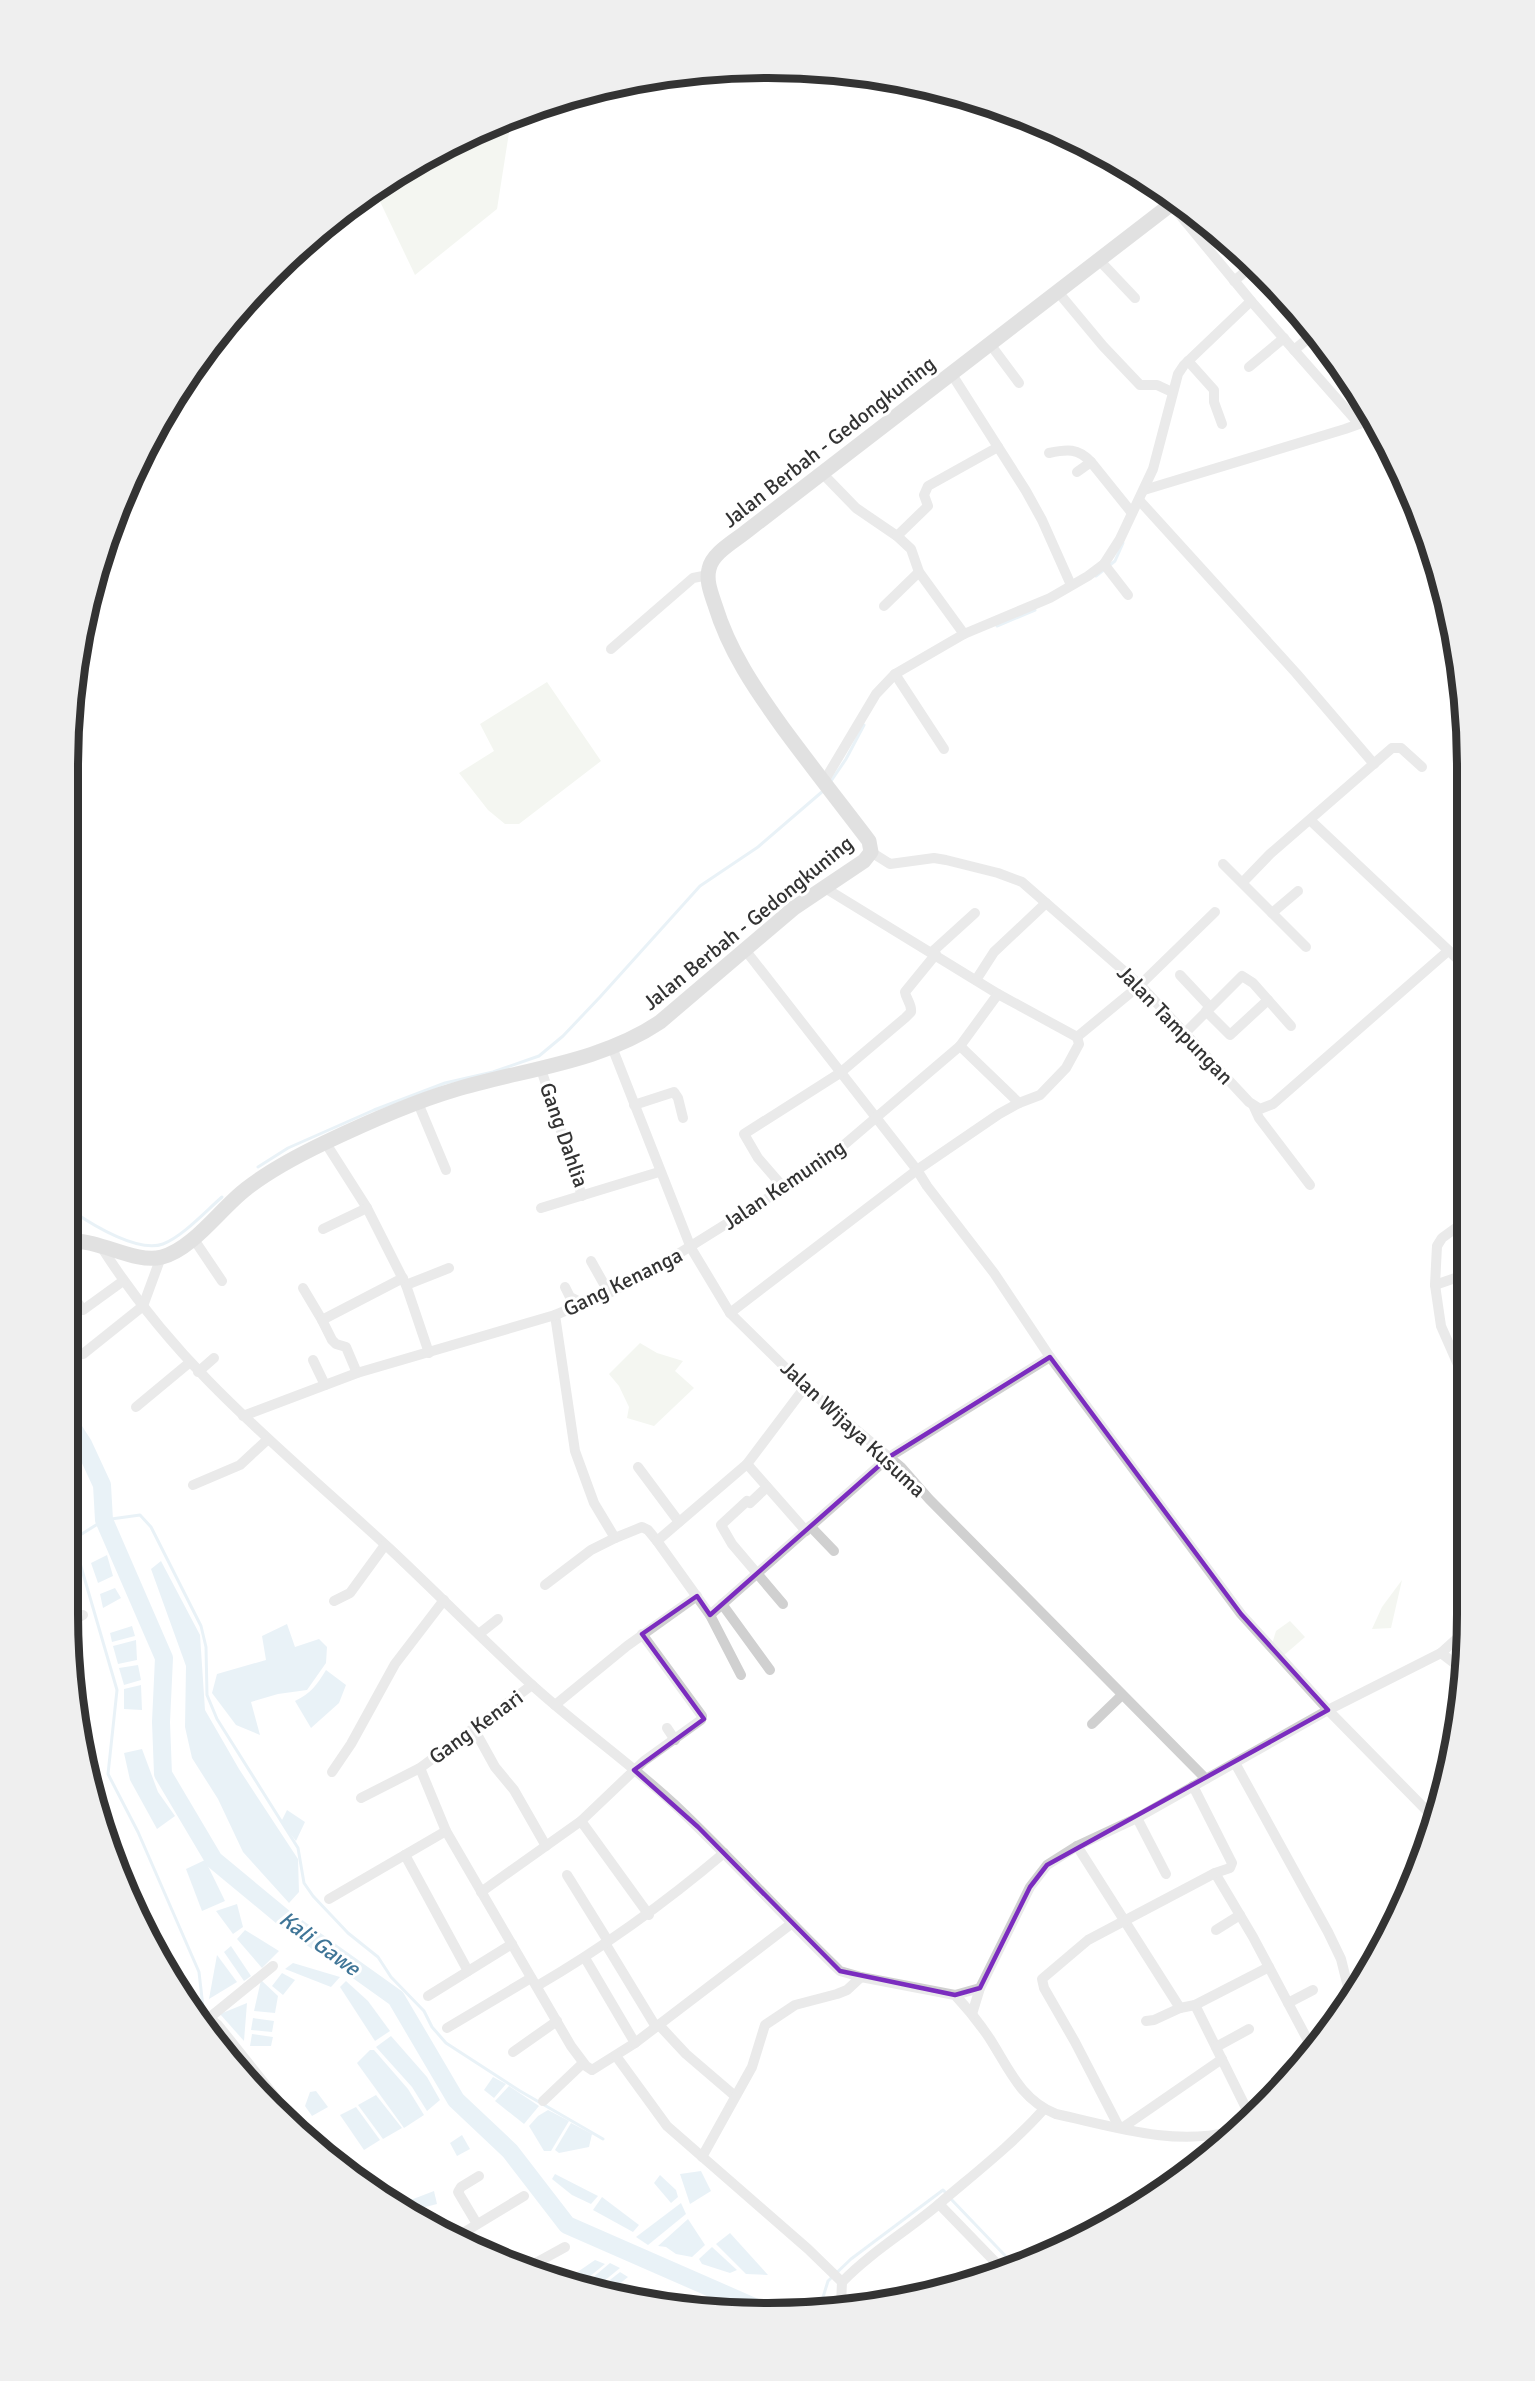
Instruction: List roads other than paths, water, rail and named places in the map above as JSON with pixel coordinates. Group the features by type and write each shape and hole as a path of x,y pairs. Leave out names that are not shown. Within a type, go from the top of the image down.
{"main road":[{"name":"Jalan Berbah - Gedongkuning","path":"161,1257 178,1249 193,1238 245,1189 280,1165 325,1142 454,1090 541,1069 612,1047 658,1024 794,908 859,865 871,852 869,841 826,787 737,661 722,628 710,589 708,575 710,564 714,558 822,473 1168,206"},
{"path":"78,1241 103,1245 145,1257 161,1257"}],"street":[{"path":"1184,217 1234,281 1359,424"},
{"path":"1099,260 1135,298"},
{"path":"1234,281 1246,271"},
{"path":"1058,292 1103,346 1140,385 1143,387 1157,385 1172,392"},
{"path":"826,787 876,694 964,634 1028,608 1107,568 1142,495 1160,448 1178,374 1188,361 1251,301"},
{"path":"1250,367 1284,338"},
{"path":"1294,350 1308,339"},
{"path":"990,344 1019,382"},
{"path":"1188,361 1213,388 1214,402 1222,424"},
{"path":"951,373 1042,520 1071,585"},
{"path":"1142,495 1364,421"},
{"path":"897,536 928,506 924,495 928,486 998,447"},
{"path":"1049,453 1067,449 1080,452 1091,462 1132,513"},
{"path":"1077,472 1091,462"},
{"path":"822,473 856,508 897,536 913,552 920,572 964,634"},
{"path":"1142,495 1374,764"},
{"path":"1107,568 1128,596"},
{"path":"884,606 920,572"},
{"path":"611,650 693,578 708,575"},
{"path":"897,678 944,749"},
{"path":"1243,882 1270,854 1392,748 1401,748 1422,767"},
{"path":"1310,820 1457,959"},
{"name":"Jalan Tampungan","path":"871,852 890,864 934,858 980,868 1022,882 1140,984 1186,1032 1254,1107 1259,1118 1310,1185"},
{"path":"1223,864 1306,947"},
{"path":"730,1313 916,1170 1019,1103 1035,1099 1046,1091 1076,1053 1079,1044 1077,1037 998,994 825,888"},
{"path":"1272,913 1298,891"},
{"path":"976,980 994,952 1046,903"},
{"path":"1077,1037 1140,984 1215,912"},
{"path":"784,1188 769,1167 758,1158 744,1134 840,1072 911,1012 912,1006 906,999 905,992 934,953 975,913"},
{"path":"746,951 994,1273 1050,1357 1241,1614 1328,1710 1428,1812"},
{"path":"1254,1107 1265,1109 1273,1104 1448,951"},
{"path":"1180,975 1230,1035 1268,1000"},
{"path":"1186,1032 1242,976 1253,983 1291,1026"},
{"name":"Jalan Kemuning","path":"691,1248 784,1188 876,1119 960,1046 998,994"},
{"path":"960,1046 1019,1103"},
{"name":"Jalan Wijaya Kusuma","path":"612,1047 659,1172 691,1248 730,1313 806,1387 901,1467 929,1499 1206,1779"},
{"name":"Gang Dahlia","path":"541,1069 582,1196 659,1172"},
{"path":"634,1105 674,1092 678,1098 683,1118"},
{"path":"418,1103 446,1170"},
{"path":"325,1142 367,1208 405,1281 429,1353"},
{"path":"541,1208 582,1196"},
{"path":"323,1229 367,1208"},
{"path":"1457,1227 1442,1238 1437,1246 1436,1285 1441,1326 1457,1362"},
{"path":"193,1238 222,1281"},
{"path":"103,1245 104,1251 123,1281 153,1321 189,1363 267,1440 385,1545 532,1685 672,1802 840,1971 955,1995 980,1988"},
{"name":"Gang Kenanga","path":"243,1416 357,1373 555,1315 609,1293 691,1248"},
{"path":"83,1354 143,1306 161,1257"},
{"path":"591,1261 609,1293"},
{"path":"322,1320 405,1281 449,1268"},
{"path":"1436,1285 1457,1278"},
{"path":"78,1303 83,1310 123,1281"},
{"path":"565,1287 570,1297 582,1303"},
{"path":"303,1288 336,1344 346,1347 357,1373"},
{"path":"555,1315 575,1451 594,1503 615,1538"},
{"path":"710,1615 889,1457 1050,1357"},
{"path":"198,1372 214,1358"},
{"path":"313,1360 325,1385"},
{"path":"136,1407 189,1363"},
{"path":"657,1541 747,1464 806,1387"},
{"path":"193,1485 240,1465 267,1440"},
{"path":"747,1464 808,1528 834,1551"},
{"path":"638,1467 679,1522"},
{"path":"767,1486 750,1503 747,1501 721,1525 732,1544 783,1604"},
{"path":"545,1585 591,1550 642,1527 648,1530 657,1541 710,1615 741,1675"},
{"path":"334,1601 350,1593 385,1545"},
{"path":"555,1705 642,1634 697,1596"},
{"path":"332,1772 351,1744 390,1671 444,1600"},
{"path":"722,1604 770,1670"},
{"path":"479,1634 498,1618"},
{"path":"481,1892 581,1821 634,1770 698,1724 702,1716 642,1634"},
{"path":"972,2014 980,1988 1038,1874 1047,1865 1077,1846 1137,1818 1328,1710 1441,1653 1456,1639"},
{"path":"1441,1653 1455,1664"},
{"name":"Gang Kenari","path":"361,1798 420,1768 532,1685"},
{"path":"1092,1724 1122,1695"},
{"path":"667,1728 675,1740"},
{"path":"474,1729 495,1767 514,1790 546,1846"},
{"path":"1234,1763 1328,1932 1341,1959 1348,1986"},
{"path":"420,1768 446,1831 557,2021 589,2069 595,2070 635,2043 791,1924"},
{"path":"1120,2128 1044,1988 1042,1979 1088,1941 1215,1873 1230,1868 1232,1863 1193,1786"},
{"path":"1137,1818 1166,1874"},
{"path":"581,1821 648,1915"},
{"path":"329,1899 446,1831"},
{"path":"1077,1846 1180,2008"},
{"path":"447,2028 585,1958 648,1915 724,1853"},
{"path":"405,1855 468,1971"},
{"path":"1215,1873 1269,1966 1308,2041"},
{"path":"567,1875 658,2026 686,2054 735,2096"},
{"path":"1216,1930 1240,1915"},
{"path":"428,1996 512,1944"},
{"path":"585,1958 635,2043"},
{"path":"207,2015 273,1966"},
{"path":"1146,2021 1154,2020 1180,2008 1195,2005 1269,1966"},
{"path":"702,2157 752,2067 765,2025 795,2005 847,1990 861,1977"},
{"path":"1288,2003 1313,1990"},
{"path":"955,1995 990,2040 1016,2084 1044,2109 1056,2114 1159,2135 1191,2138 1219,2134"},
{"path":"1195,2005 1247,2109"},
{"path":"513,2052 557,2021"},
{"path":"212,2022 218,2025 270,2090"},
{"path":"1216,2047 1250,2029"},
{"path":"616,2056 667,2126 841,2280 841,2299"},
{"path":"1120,2128 1222,2059"},
{"path":"543,2101 583,2063"},
{"path":"841,2280 946,2198 1025,2131 1044,2109"},
{"path":"477,2224 458,2192 461,2187 479,2176"},
{"path":"463,2232 524,2196"},
{"path":"946,2198 998,2263"},
{"path":"536,2263 564,2247"}],"water":[{"path":"107,1555 113,1576 98,1583 91,1563"},
{"path":"161,1561 200,1635 205,1710 239,1769 298,1859 299,1892 289,1903 243,1852 218,1799 192,1758 185,1727 186,1666 151,1569"},
{"path":"115,1588 121,1598 103,1608 100,1594"},
{"path":"287,1624 295,1647 319,1639 327,1647 326,1663 307,1690 278,1694 251,1702 260,1735 236,1725 212,1693 217,1674 266,1660 262,1636"},
{"path":"132,1626 135,1636 112,1642 110,1633"},
{"path":"136,1640 137,1660 118,1664 113,1646"},
{"path":"138,1665 141,1680 124,1685 119,1668"},
{"path":"326,1670 346,1685 339,1703 311,1728 295,1701 313,1688"},
{"path":"141,1685 142,1710 124,1709 124,1689"},
{"path":"142,1749 158,1792 175,1816 157,1829 130,1780 124,1753"},
{"path":"287,1810 305,1822 296,1841 281,1822"},
{"path":"205,1860 225,1901 202,1911 186,1869"},
{"path":"237,1904 243,1927 233,1934 216,1911"},
{"path":"245,1930 279,1951 262,1968 237,1939"},
{"path":"231,1946 251,1976 244,1981 224,1952"},
{"path":"217,1955 237,1982 209,1999"},
{"path":"293,1963 340,1977 331,1987 285,1969"},
{"path":"282,1973 295,1980 283,1995 272,1986"},
{"path":"261,1980 278,1996 275,2013 254,2011"},
{"path":"346,1981 368,2001 390,2031 375,2041 340,1987"},
{"path":"247,2003 244,2041 220,2014"},
{"path":"253,2018 274,2021 272,2032 251,2030"},
{"path":"252,2034 273,2037 271,2046 250,2046"},
{"path":"391,2036 427,2077 440,2100 427,2111 412,2087 376,2047"},
{"path":"370,2050 374,2050 408,2089 424,2115 404,2128 357,2063"},
{"path":"493,2077 506,2084 494,2098 484,2090"},
{"path":"509,2086 539,2106 524,2124 495,2101"},
{"path":"316,2091 328,2107 312,2116 305,2106 310,2092"},
{"path":"376,2095 402,2128 383,2139 358,2105"},
{"path":"356,2107 380,2140 364,2150 340,2115"},
{"path":"548,2110 569,2121 551,2151 544,2151 529,2126 538,2116"},
{"path":"571,2123 592,2134 589,2147 559,2153 555,2150"},
{"path":"462,2135 470,2149 457,2156 450,2143"},
{"path":"701,2171 711,2191 690,2204 680,2174"},
{"path":"555,2174 598,2196 591,2204 572,2195 552,2179"},
{"path":"660,2175 676,2190 678,2197 671,2203 654,2183"},
{"path":"434,2191 437,2204 419,2209 408,2201"},
{"path":"602,2197 639,2225 633,2232 593,2210"},
{"path":"681,2203 686,2214 648,2245 636,2237"},
{"path":"688,2219 705,2245 692,2257 676,2254 666,2247 658,2246"},
{"path":"730,2233 768,2275 746,2274 716,2244"},
{"path":"712,2247 737,2270 730,2273 702,2264 699,2259"},
{"path":"595,2260 605,2264 586,2279 576,2273"},
{"path":"610,2263 620,2268 602,2283 590,2280"},
{"path":"620,2272 628,2277 617,2286 605,2284"}],"waterway":[{"path":"1096,576 1115,561 1123,543"},
{"path":"997,626 1035,610"},
{"path":"829,784 846,759 864,725"},
{"path":"258,1167 288,1148 374,1110 445,1083 493,1072 539,1056 563,1036 600,997 700,886 758,847 823,791"},
{"path":"78,1215 117,1237 153,1246 163,1244 178,1236 222,1197"},
{"name":"Kali Gawe","path":"78,1436 102,1485 104,1520 164,1658 161,1722 163,1774 214,1860 284,1918 396,1998 456,2100 510,2151 567,2225 744,2302"},
{"path":"78,1536 104,1520 140,1515 151,1527 201,1626 206,1647 207,1695 217,1719 298,1848 304,1883 313,1896 348,1933 378,1957 391,1977 424,2011 432,2027 446,2043 520,2091 603,2139"},
{"path":"78,1556 117,1690 108,1774 138,1832 199,1972 203,2010"},
{"path":"822,2301 828,2281 851,2259 943,2190 946,2193"},
{"path":"950,2198 1008,2259"}]}
